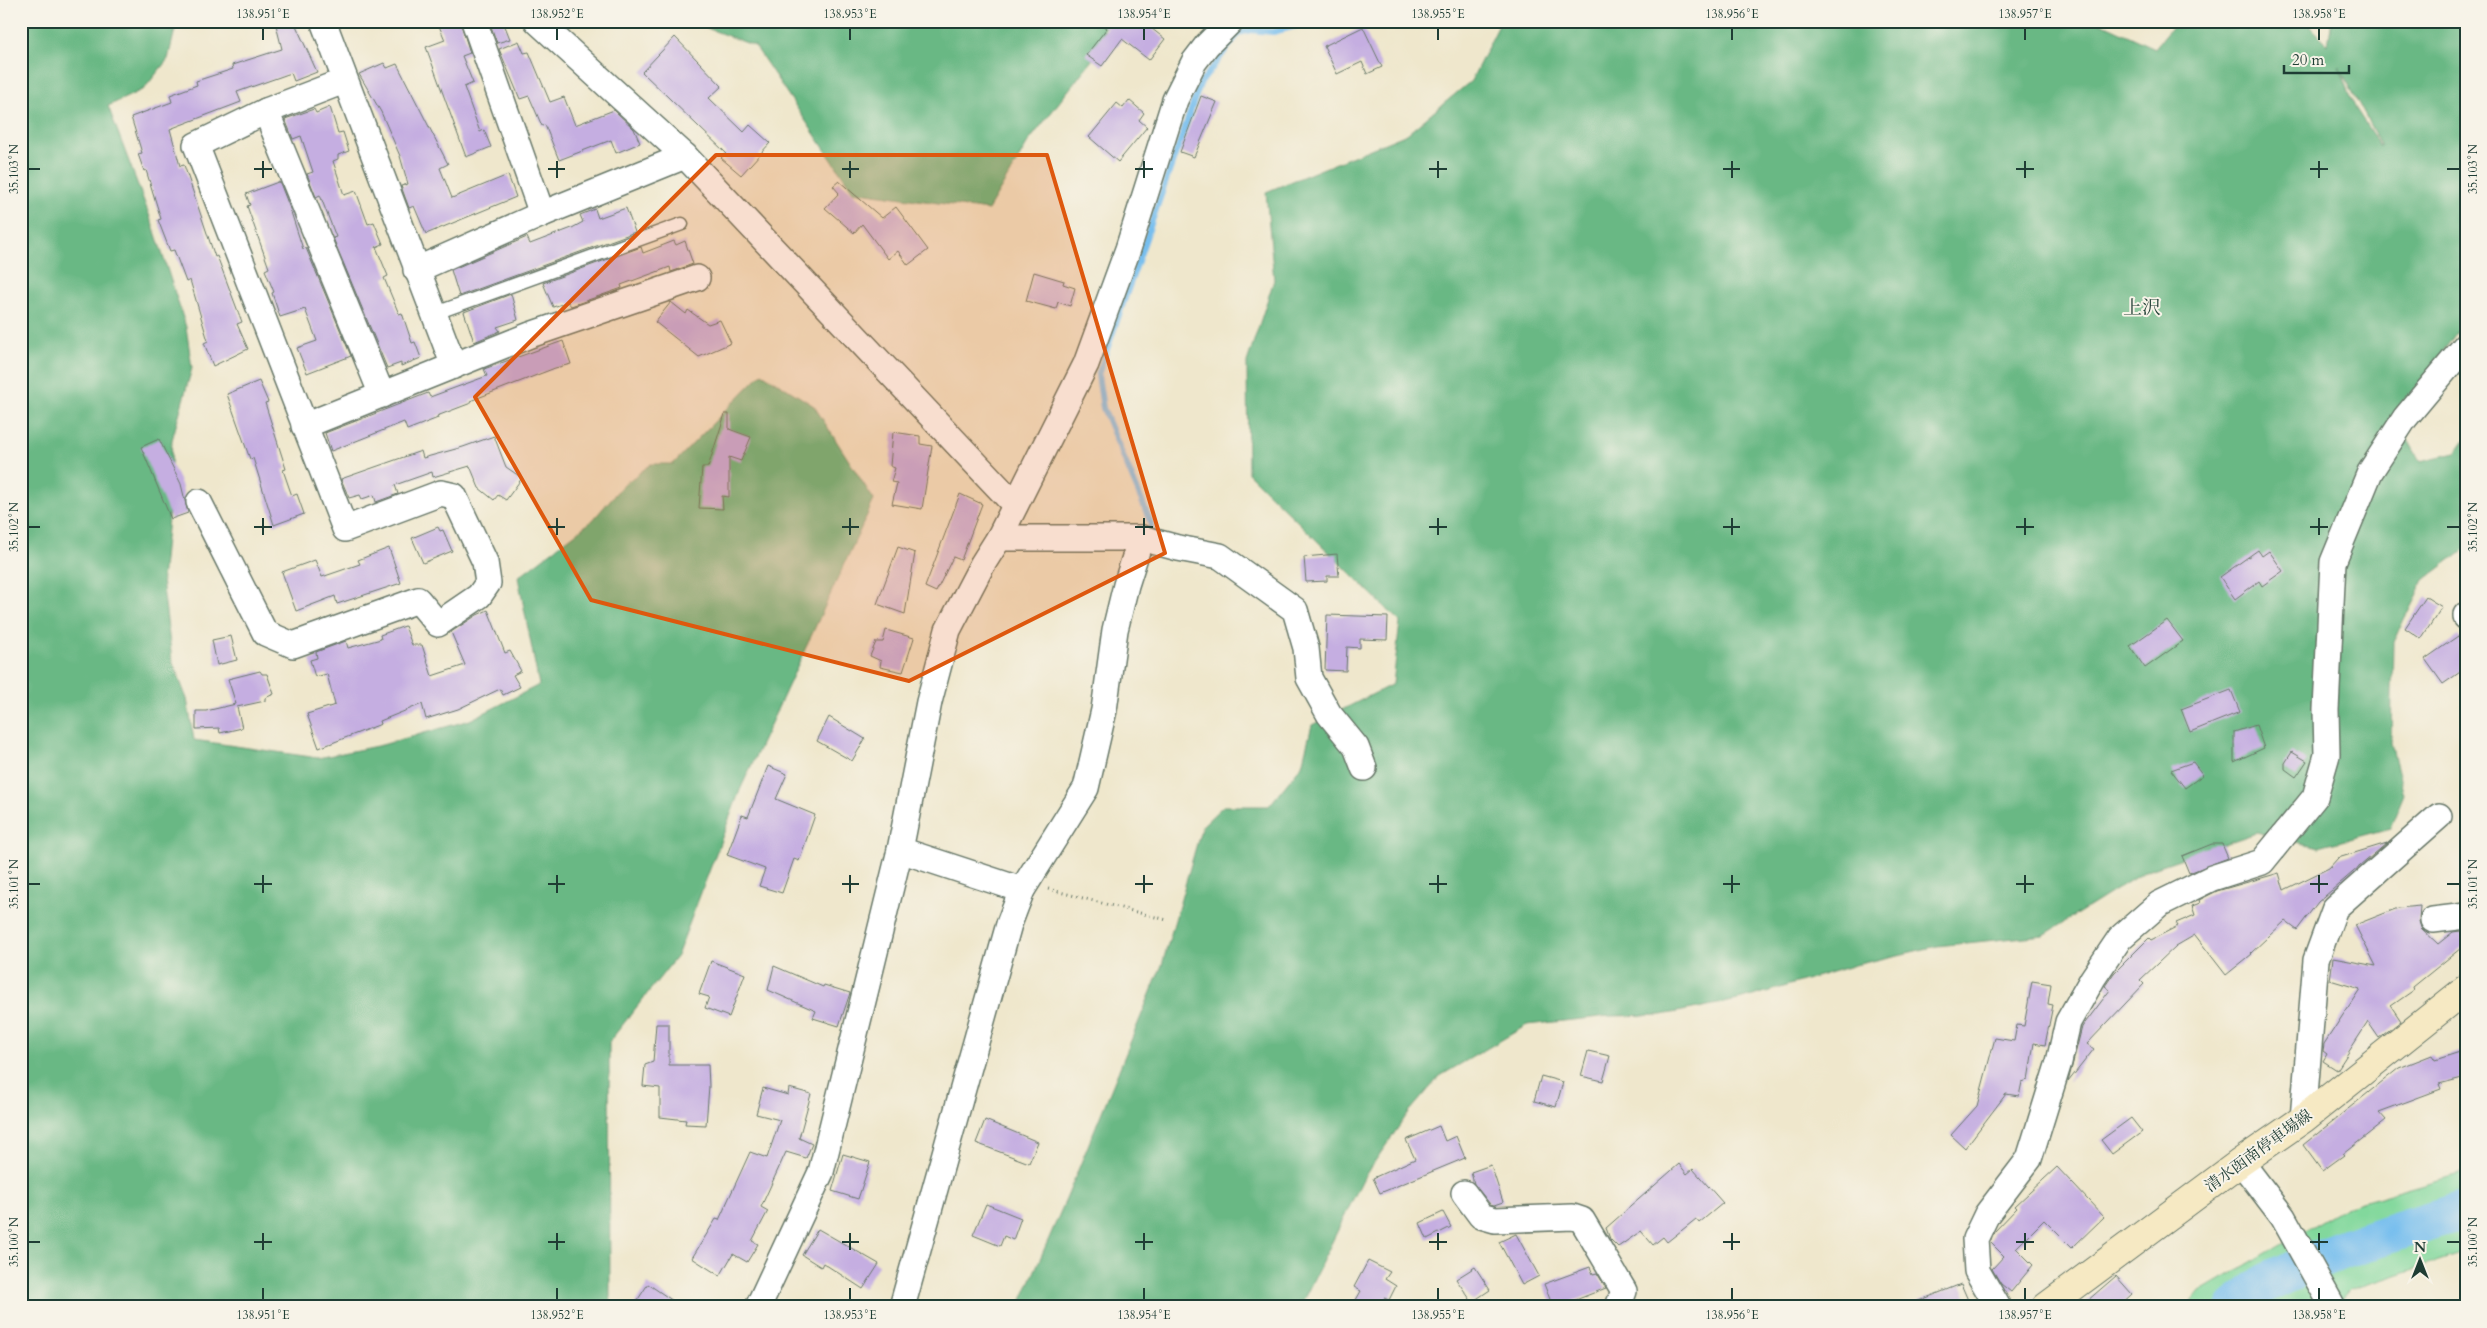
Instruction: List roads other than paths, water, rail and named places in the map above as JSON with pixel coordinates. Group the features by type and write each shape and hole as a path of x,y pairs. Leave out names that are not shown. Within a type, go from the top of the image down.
{"main road":[{"name":"清水函南停車場線","path":"2046,1307 2240,1162 2302,1119 2466,989"}],"street":[{"path":"323,21 344,81 454,366"},
{"path":"474,21 542,214"},
{"path":"537,21 685,156 1015,505"},
{"path":"758,1307 821,1172 900,850 929,702 948,630 982,565 999,538 1086,364 1128,249 1176,100 1194,62 1207,45 1231,21"},
{"path":"199,502 265,633 293,645 418,600 438,624 479,596 488,583 485,562 454,496 441,493 345,529 196,145 266,111 344,81"},
{"path":"266,111 382,395"},
{"path":"416,270 542,214 685,156"},
{"path":"304,426 530,336 697,278"},
{"path":"1998,1307 1977,1271 1975,1239 1987,1214 2029,1159 2059,1062 2068,1022 2092,978 2120,938 2159,904 2212,878 2262,862 2315,797 2327,756 2326,710 2333,562 2370,472 2405,418 2466,345"},
{"path":"999,538 1141,538 1178,548 1220,556 1295,610 1306,648 1309,678 1329,714 1356,747 1364,768"},
{"path":"902,1307 1009,924 1026,884 1086,788 1104,710 1117,621 1141,538"},
{"path":"2302,1119 2316,960 2335,908 2438,816"},
{"path":"900,850 1026,884"},
{"path":"2433,920 2466,916"},
{"path":"2240,1162 2283,1217 2333,1306"},
{"path":"1464,1193 1481,1216 1495,1220 1573,1216 1582,1220 1624,1290 1618,1307"}],"lane":[{"path":"434,314 682,224"}],"waterway":[{"path":"1150,536 1151,523 1103,408 1098,375 1200,84 1239,33 1251,30 1273,32 1315,21"},
{"path":"2236,1307 2267,1283 2291,1271 2390,1233 2466,1210"}],"district":[{"name":"上沢","path":"2142,307"}]}
